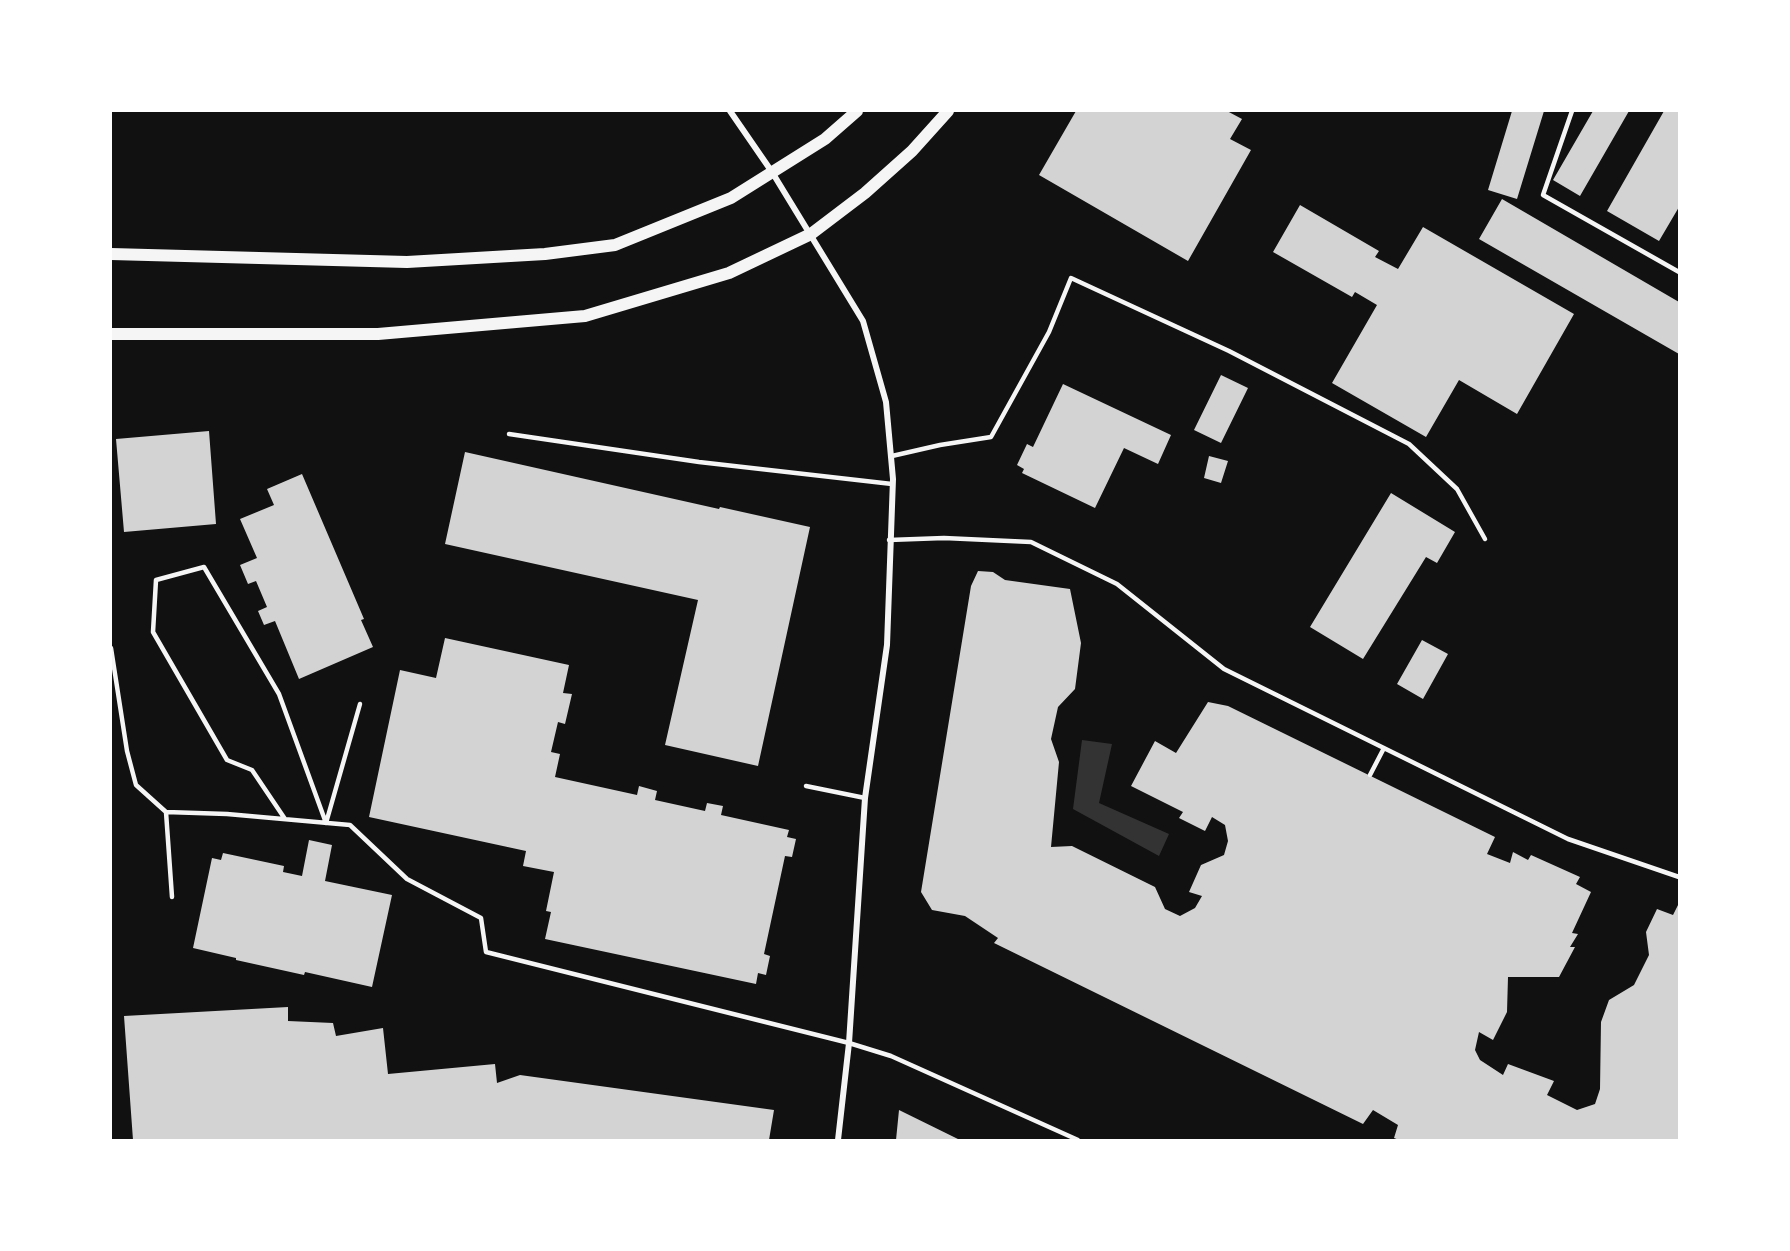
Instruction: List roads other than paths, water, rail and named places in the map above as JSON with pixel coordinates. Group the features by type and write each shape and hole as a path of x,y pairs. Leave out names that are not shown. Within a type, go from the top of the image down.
{"main road":[{"path":"111,254 407,262 545,254 615,245 731,198 825,139 856,111"},
{"path":"111,334 378,334 585,316 729,273 811,234 865,194 912,151 948,111"}],"street":[{"path":"730,111 772,172 863,321 886,402 892,456 887,645 865,798 849,1043 838,1140"}],"lane":[{"path":"1572,111 1543,195 1679,272"},
{"path":"892,456 991,437 1049,332 1071,278 1229,351 1409,444 1457,489 1485,539"},
{"path":"509,434 699,462 892,484"},
{"path":"889,540 944,538 1031,542 1117,584 1224,669 1568,839 1679,877"},
{"path":"285,819 252,770 227,760 153,632 156,580 204,567 279,694 326,823"},
{"path":"111,648 127,751 136,785 166,812 227,813 350,825 407,879 480,918 486,952 849,1043 891,1056 1078,1140"},
{"path":"326,823 360,704"},
{"path":"1370,775 1383,748"},
{"path":"806,786 865,798"},
{"path":"166,812 172,897"}]}
